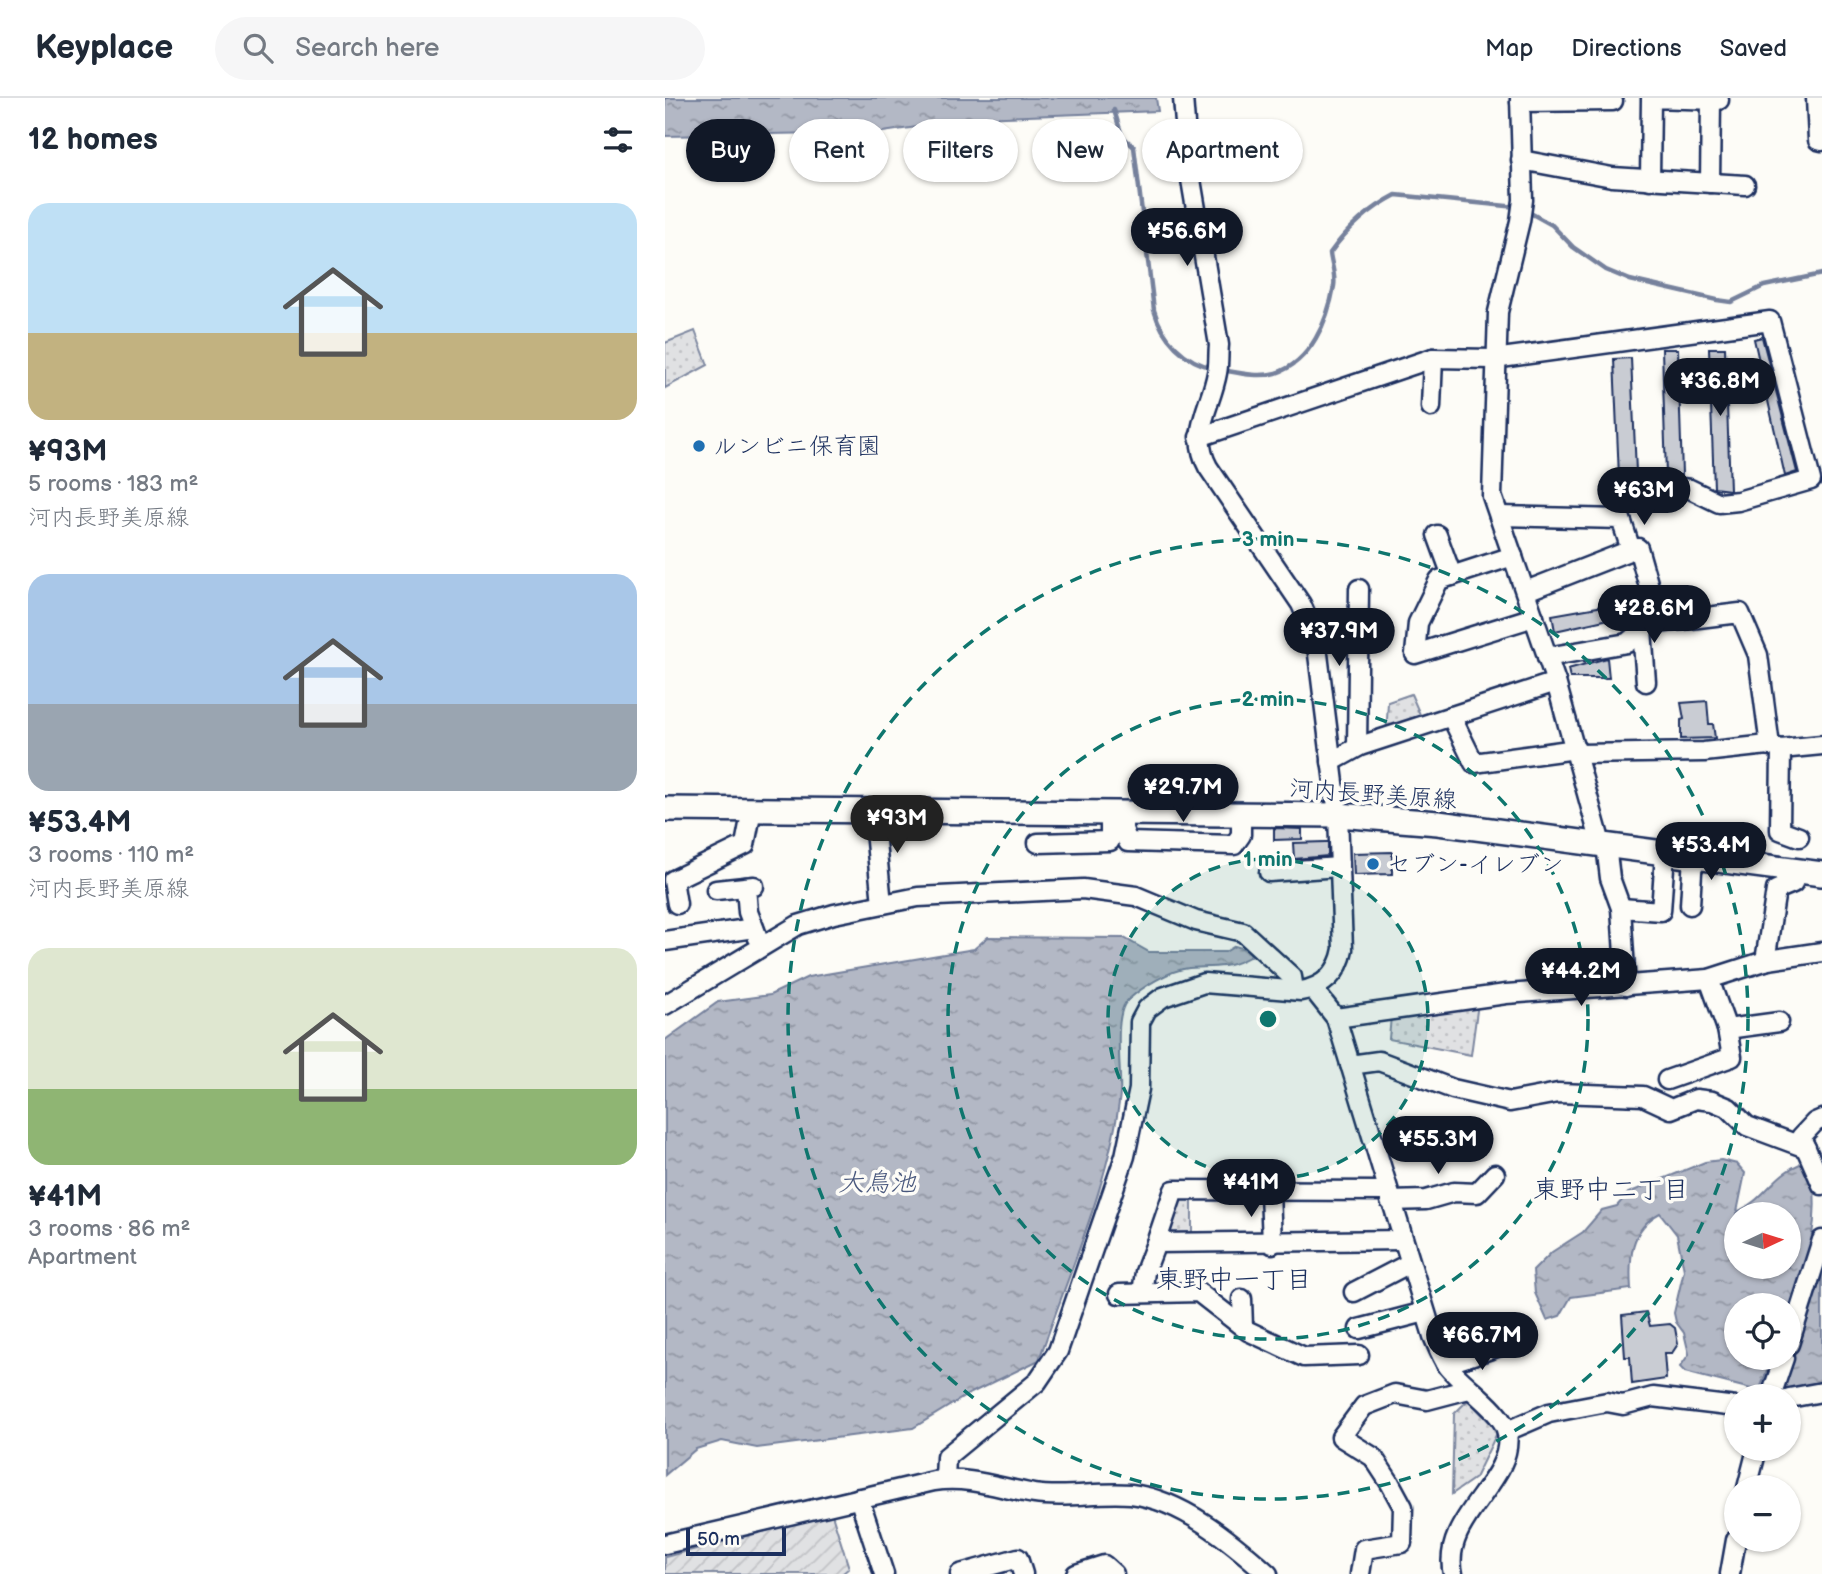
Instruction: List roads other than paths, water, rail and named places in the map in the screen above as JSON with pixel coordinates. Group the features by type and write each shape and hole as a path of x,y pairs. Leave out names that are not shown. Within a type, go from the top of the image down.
{"main road":[{"name":"河内長野美原線","path":"665,809 1241,812 1338,815 1438,823 1822,874"}],"street":[{"path":"945,1479 946,1457 1037,1382 1058,1351 1125,1156 1139,1089 1139,1031 1147,1009 1163,997 1204,983 1313,989 1321,986 1341,960 1344,926 1338,815 1319,657 1311,622 1201,455 1199,437 1203,414 1217,374 1219,345 1188,162 1183,98"},
{"path":"1650,180 1651,98 1715,100 1710,183"},
{"path":"1816,98 1818,140 1822,141"},
{"path":"1613,104 1520,100 1520,221 1497,312 1492,496 1556,682 1603,844 1610,878 1621,908 1626,986"},
{"path":"1521,160 1612,177 1745,186"},
{"path":"1199,437 1433,358 1494,359 1770,321 1811,480 1738,501 1720,503 1690,489 1638,483"},
{"path":"1431,407 1433,358"},
{"path":"1499,516 1621,519 1631,550 1526,590"},
{"path":"1437,535 1452,576"},
{"path":"1638,548 1650,590 1646,627 1646,682"},
{"path":"1513,556 1439,580 1418,623 1415,654 1534,617"},
{"path":"1357,747 1359,589"},
{"path":"1547,657 1627,643 1646,627 1740,614 1758,655 1776,748 1780,830 1798,837"},
{"path":"1311,622 1358,622"},
{"path":"1331,762 1357,747 1556,682"},
{"path":"1451,716 1474,763 1577,752 1704,752 1822,746"},
{"path":"677,904 673,880 745,845 751,809"},
{"path":"873,810 882,904"},
{"path":"1117,812 1128,842 1234,845 1241,835 1241,812"},
{"path":"1038,843 1110,841 1117,812"},
{"path":"1621,908 1661,911 1665,853"},
{"path":"1690,905 1693,856"},
{"path":"1269,872 1339,867"},
{"path":"1765,961 1776,890 1793,883 1798,871"},
{"path":"716,890 750,887 754,928"},
{"path":"665,941 754,928 798,925 918,897 969,893 1028,894 1083,889 1114,891 1251,936 1292,977 1294,990"},
{"path":"665,1004 754,928"},
{"path":"1336,1018 1506,994 1709,979 1765,961 1809,951 1822,952"},
{"path":"1667,1080 1733,1057 1727,1029 1709,979"},
{"path":"1313,989 1336,1018 1388,1196 1425,1312 1446,1364 1501,1419 1507,1432 1507,1446 1499,1467 1462,1524 1451,1547 1453,1574"},
{"path":"1727,1029 1779,1023"},
{"path":"1350,1065 1379,1061 1453,1089 1510,1102 1558,1093 1643,1096 1671,1109 1696,1099 1712,1101 1729,1108 1747,1126 1807,1149"},
{"path":"1822,1119 1801,1138 1822,1185"},
{"path":"1142,1293 1145,1272 1174,1190 1388,1196 1426,1200 1459,1185 1477,1193 1495,1174"},
{"path":"1270,1192 1272,1244"},
{"path":"1156,1243 1272,1244 1403,1240"},
{"path":"1801,1306 1822,1240"},
{"path":"1354,1292 1410,1263"},
{"path":"1119,1294 1198,1293 1243,1326 1304,1357 1359,1355"},
{"path":"1242,1299 1243,1326"},
{"path":"1359,1329 1425,1312"},
{"path":"1446,1364 1506,1344"},
{"path":"1360,1574 1364,1549 1402,1543 1403,1507 1373,1457 1341,1437 1364,1406 1395,1394 1427,1400 1469,1389"},
{"path":"1801,1396 1822,1392"},
{"path":"1507,1432 1549,1413 1607,1402 1623,1405 1653,1396 1724,1405"},
{"path":"665,1544 945,1479 980,1481 1035,1494 1131,1494 1157,1500 1223,1537 1269,1574"},
{"path":"859,1498 884,1574"},
{"path":"1730,1574 1734,1552"},
{"path":"960,1574 1018,1558 1023,1574"},
{"path":"1076,1574 1104,1565 1114,1574"}],"water":[{"path":"665,98 1156,98 1158,111 971,119 903,119 903,129 889,131 889,119 789,119 789,134 775,134 775,119 686,119 686,136 665,136"},
{"name":"大鳥池","path":"988,937 1124,938 1149,952 1225,952 1235,946 1249,950 1251,956 1227,966 1189,968 1173,972 1141,990 1123,1007 1119,1030 1120,1094 1115,1127 1087,1228 1039,1360 969,1394 913,1428 757,1448 722,1441 696,1449 665,1475 665,1040 718,1002 770,995 808,977 974,949"},
{"path":"1721,1160 1737,1164 1745,1173 1739,1202 1724,1202 1724,1279 1800,1279 1796,1293 1724,1293 1724,1370 1767,1370 1762,1384 1732,1384 1685,1372 1680,1367 1689,1354 1684,1333 1676,1322 1674,1313 1684,1270 1677,1235 1660,1213 1643,1227 1633,1245 1631,1289 1571,1297 1560,1316 1547,1320 1535,1293 1533,1271 1552,1252 1583,1232 1602,1210 1617,1206 1628,1193 1705,1162"},
{"path":"1800,1164 1811,1169 1814,1188 1814,1224 1801,1277 1801,1202 1754,1202 1783,1174"},
{"path":"1822,1275 1822,1384 1801,1387 1801,1384 1784,1384 1789,1370 1801,1370 1801,1335"}],"waterway":[{"path":"1114,110 1122,136 1134,147 1154,310 1163,330 1176,347 1193,360 1214,368"},
{"path":"1222,370 1263,375 1276,373 1299,360 1316,338 1331,299 1334,278 1330,253 1359,220 1396,195 1517,207"},
{"path":"1525,210 1552,225 1573,247 1606,270 1630,280 1717,300 1731,302 1764,286 1822,274"}],"place":[{"name":"ルンビニ保育園","path":"699,446"},
{"name":"セブン-イレブン","path":"1373,864"}],"district":[{"name":"東野中二丁目","path":"1611,1189"},
{"name":"東野中一丁目","path":"1234,1279"}]}
